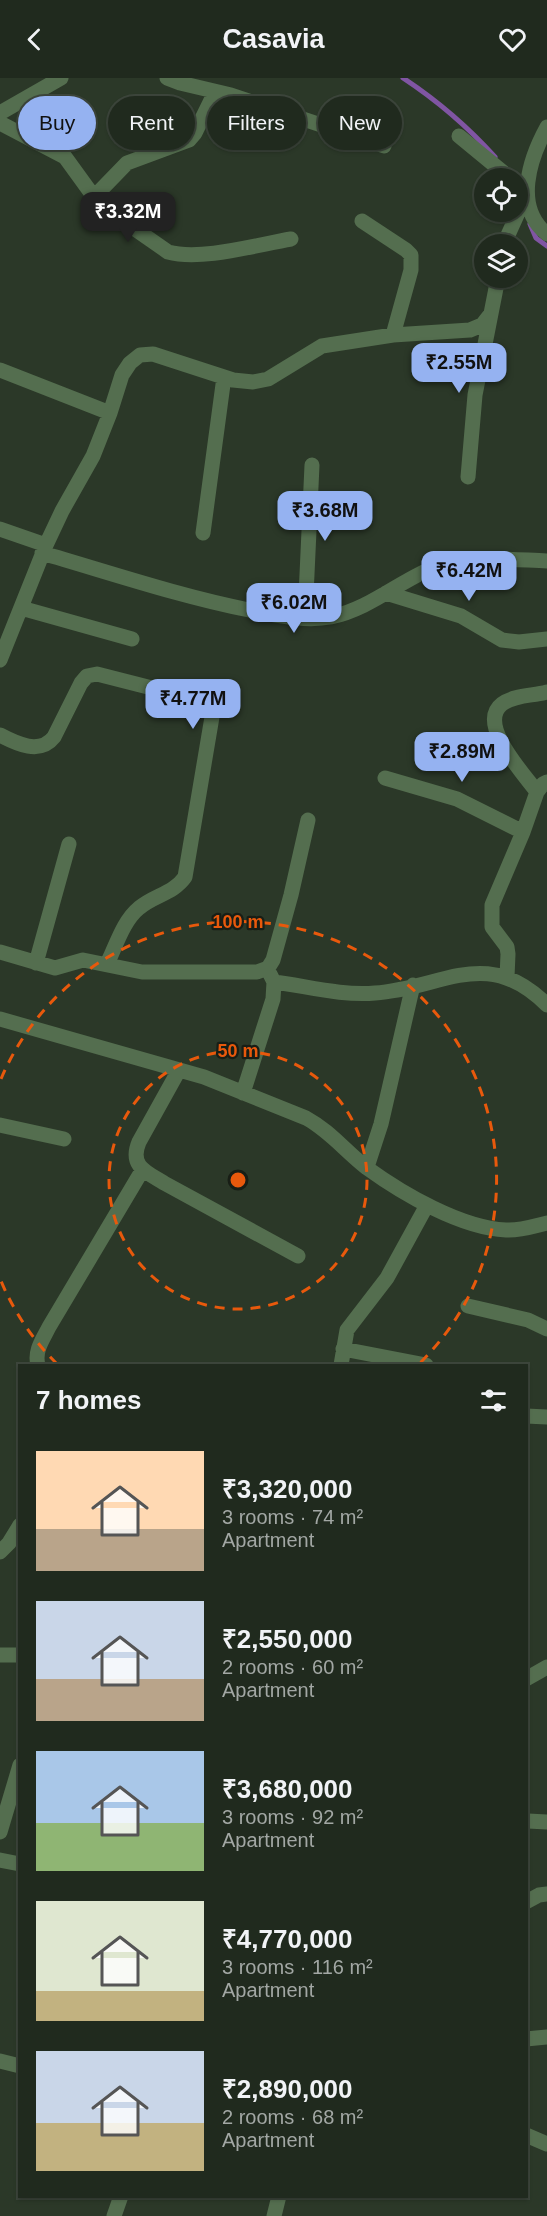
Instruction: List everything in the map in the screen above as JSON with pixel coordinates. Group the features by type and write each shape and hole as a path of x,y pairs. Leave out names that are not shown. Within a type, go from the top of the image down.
{"street":[{"path":"0,112 61,78"},
{"path":"167,78 231,95 318,124"},
{"path":"94,197 127,163 135,158 189,140 195,133 215,92"},
{"path":"0,123 65,157 94,197 105,208 168,252 179,255 197,255 291,239"},
{"path":"528,174 538,142 547,127"},
{"path":"459,136 498,168"},
{"path":"528,203 541,229 547,234"},
{"path":"362,221 411,255 411,270 393,335"},
{"path":"468,477 476,395 496,288"},
{"path":"0,660 44,549 93,456 110,414 122,375 130,363 140,355 153,354 224,377 253,382 268,379 322,346 393,335 470,330 482,325 489,316"},
{"path":"0,370 110,414"},
{"path":"202,532 224,377"},
{"path":"305,618 312,465"},
{"path":"0,529 44,549 208,601 285,617 333,617 366,604 443,564 463,560 547,561"},
{"path":"386,593 461,616 502,640 519,642 547,639"},
{"path":"21,608 132,639"},
{"path":"0,735 26,746 48,745 54,738 81,683 87,676 97,674 195,699 206,703 210,708 212,717 185,877 179,885 137,909 130,918 107,964"},
{"path":"507,977 507,947 492,927 492,905 542,787 503,746 497,734 494,721 495,712 506,702 547,692"},
{"path":"385,778 457,799 523,832"},
{"path":"243,1093 273,999 271,975 273,960 308,820"},
{"path":"36,963 69,844"},
{"path":"0,952 55,968 82,960 142,972 257,972 353,993 374,993 466,974 492,974 507,977 524,985 547,1005"},
{"path":"367,1167 381,1124 413,985"},
{"path":"0,1019 179,1070 306,1118 321,1126 367,1167 427,1205 488,1227 506,1230 524,1229 547,1223"},
{"path":"179,1070 135,1152 136,1160 142,1169 298,1256"},
{"path":"0,1125 64,1139"},
{"path":"38,1364 38,1347 142,1169"},
{"path":"341,1364 347,1330 387,1278 427,1205"},
{"path":"468,1306 528,1320 547,1329"},
{"path":"343,1349 421,1364"},
{"path":"528,1416 547,1417"},
{"path":"0,1552 18,1528"},
{"path":"0,1655 18,1655"},
{"path":"528,1678 547,1667"},
{"path":"1,1823 18,1771"},
{"path":"528,1821 547,1822"},
{"path":"0,1860 18,1864"},
{"path":"528,1901 547,1894"},
{"path":"528,2038 547,2037"},
{"path":"0,2061 18,2066"},
{"path":"528,2136 547,2144"},
{"path":"114,2216 120,2198"},
{"path":"274,2216 278,2198"}],"waterway":[{"path":"403,78 452,114 495,157"},
{"path":"530,224 536,238 547,246"}]}
